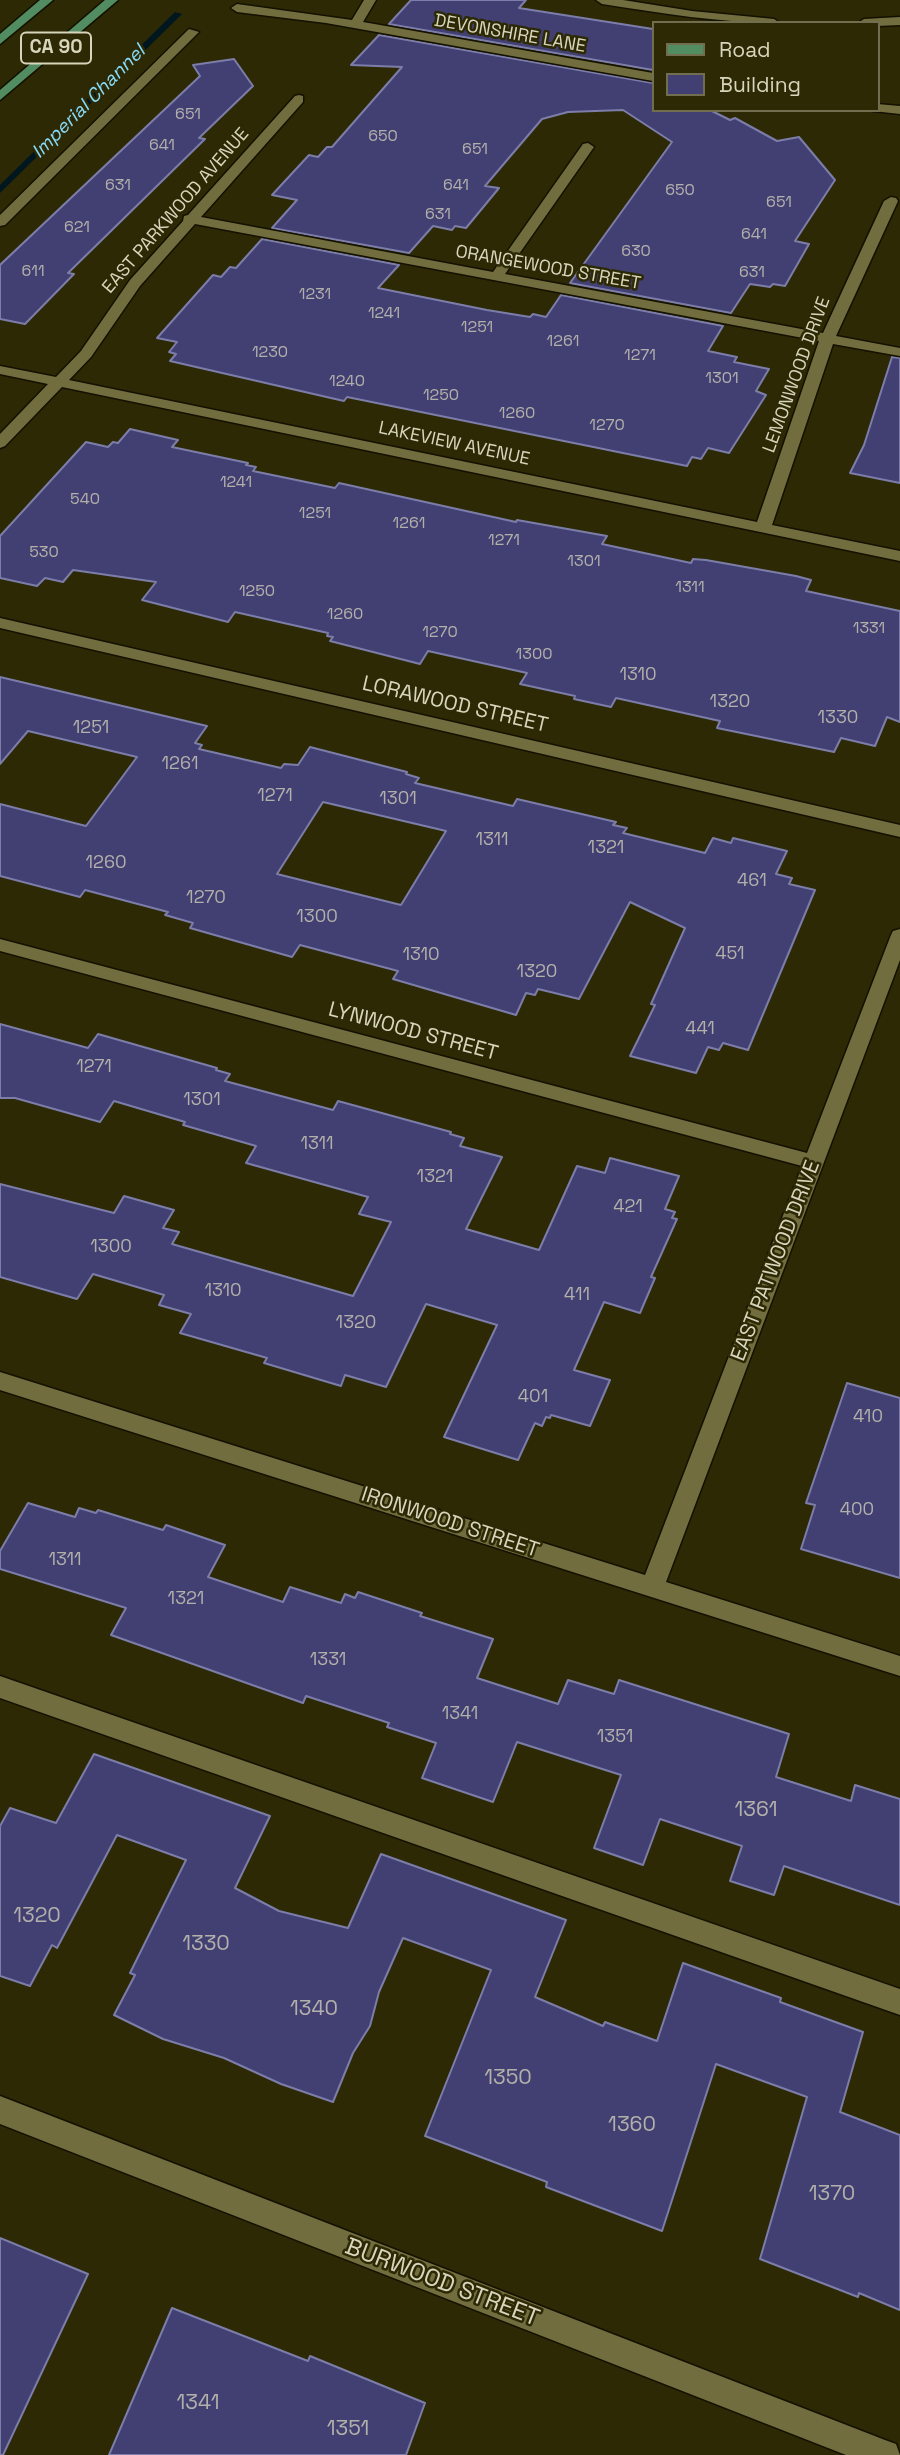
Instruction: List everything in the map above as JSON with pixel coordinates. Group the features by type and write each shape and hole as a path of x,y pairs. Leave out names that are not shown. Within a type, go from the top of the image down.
{"main road":[{"name":"CA 90","path":"0,40 47,0"},
{"name":"CA 90","path":"0,96 112,0"}],"street":[{"path":"355,25 370,0"},
{"path":"602,0 670,12 755,21"},
{"path":"670,12 680,0"},
{"name":"DEVONSHIRE LANE","path":"237,8 355,25 652,77"},
{"path":"879,22 900,21"},
{"path":"0,222 193,32"},
{"name":"EAST PARKWOOD AVENUE","path":"0,443 86,354 135,283 189,219 299,99"},
{"path":"879,108 900,110"},
{"path":"495,278 588,147"},
{"name":"LEMONWOOD DRIVE","path":"763,527 827,338 891,201"},
{"name":"ORANGEWOOD STREET","path":"189,219 900,352"},
{"name":"LAKEVIEW AVENUE","path":"0,370 900,556"},
{"name":"LORAWOOD STREET","path":"0,623 900,831"},
{"name":"EAST PATWOOD DRIVE","path":"652,1587 900,935"},
{"name":"LYNWOOD STREET","path":"0,945 814,1162"},
{"name":"IRONWOOD STREET","path":"0,1381 900,1667"},
{"path":"0,1686 900,2002"},
{"name":"BURWOOD STREET","path":"0,2110 885,2455"}],"building":[{"path":"411,0 526,0 519,8 652,29 652,70 389,24"},
{"path":"379,35 652,83 652,112 714,112 730,120 735,118 777,141 799,137 835,180 795,241 809,244 785,286 750,284 731,313 570,283 672,142 623,110 568,112 542,119 485,186 499,188 466,228 455,226 452,230 433,226 409,253 272,228 297,200 272,195 309,155 318,157 327,147 332,147 402,67 351,65"},
{"path":"234,59 253,86 199,138 205,139 68,273 74,274 25,324 0,319 0,265 200,76 193,65"},
{"path":"262,239 399,265 378,288 487,310 546,317 561,295 723,326 708,351 737,357 734,362 769,369 756,391 766,395 729,453 708,448 701,459 692,457 687,466 347,397 344,401 170,361 176,354 169,352 177,342 157,338 213,275 221,277 230,267 236,268"},
{"path":"892,357 900,358 900,483 850,473 864,445"},
{"path":"130,429 178,440 172,447 248,463 246,465 256,467 253,471 335,488 339,483 516,522 517,520 607,536 602,544 691,563 693,559 706,560 796,576 811,580 806,591 900,611 900,722 887,717 875,746 841,738 834,752 717,728 720,721 616,698 611,707 574,699 575,696 520,684 527,673 428,651 420,664 330,641 333,637 327,636 328,633 235,612 228,622 142,600 156,582 73,570 63,582 45,578 37,586 0,578 0,536 86,442 108,447 113,442 118,443"},
{"path":"0,677 207,726 195,743 202,745 199,749 281,768 284,764 298,765 310,747 407,772 406,774 419,778 415,783 513,806 517,799 616,822 613,825 627,828 623,833 705,853 713,838 731,843 733,838 787,851 776,874 792,878 789,884 815,890 748,1050 723,1043 719,1050 708,1047 696,1073 630,1056 655,1005 651,1004 685,928 630,902 579,999 538,989 535,995 526,993 516,1015 393,979 398,971 300,945 292,957 190,928 193,923 165,915 168,912 85,890 80,897 0,876 0,804 86,826 137,757 28,731 0,764","holes":["323,802 446,831 401,905 277,874"]},
{"path":"0,1024 88,1048 98,1034 217,1068 216,1070 230,1074 225,1081 333,1110 338,1101 451,1132 450,1134 464,1138 460,1146 502,1157 466,1229 539,1250 577,1166 605,1173 610,1158 679,1176 665,1209 675,1212 672,1218 677,1219 651,1277 655,1278 640,1313 604,1302 574,1370 610,1380 590,1426 551,1415 550,1418 546,1417 542,1426 535,1423 518,1460 444,1437 497,1325 426,1304 386,1387 345,1375 341,1386 264,1363 267,1358 180,1333 191,1314 159,1305 164,1295 93,1274 77,1299 0,1277 0,1184 114,1213 124,1196 174,1210 163,1228 179,1232 172,1244 353,1296 391,1222 359,1214 368,1197 246,1163 256,1146 183,1125 185,1122 114,1101 100,1122 15,1098 0,1098"},
{"path":"847,1383 900,1398 900,1578 801,1549 815,1505 806,1503"},
{"path":"28,1503 75,1517 79,1508 96,1513 98,1510 163,1530 166,1525 225,1545 208,1577 283,1602 290,1587 341,1603 345,1594 355,1598 358,1592 422,1613 420,1616 493,1639 477,1678 558,1704 568,1680 614,1694 619,1680 789,1734 776,1777 851,1801 855,1785 900,1799 900,1905 784,1866 774,1895 730,1881 742,1846 660,1819 643,1865 594,1848 621,1775 517,1742 493,1802 422,1778 436,1743 387,1727 389,1723 306,1696 303,1703 111,1635 126,1608 0,1569 0,1551"},
{"path":"94,1754 270,1816 235,1888 279,1911 348,1928 381,1854 566,1920 535,1997 603,2026 605,2022 657,2041 683,1963 781,1998 780,2002 863,2032 840,2112 900,2135 900,2310 859,2293 858,2297 760,2259 807,2097 716,2064 662,2231 546,2187 547,2182 425,2136 491,1970 403,1938 379,1992 370,2026 353,2053 333,2102 281,2084 224,2058 163,2039 114,2015 135,1975 130,1973 186,1860 117,1835 57,1948 52,1945 30,1986 0,1976 0,1826 10,1808 56,1823"},
{"path":"0,2238 88,2274 3,2455 0,2455"},
{"path":"172,2308 308,2361 310,2356 425,2403 406,2455 109,2455"}],"waterway":[{"name":"Imperial Channel","path":"0,190 178,14"}]}
